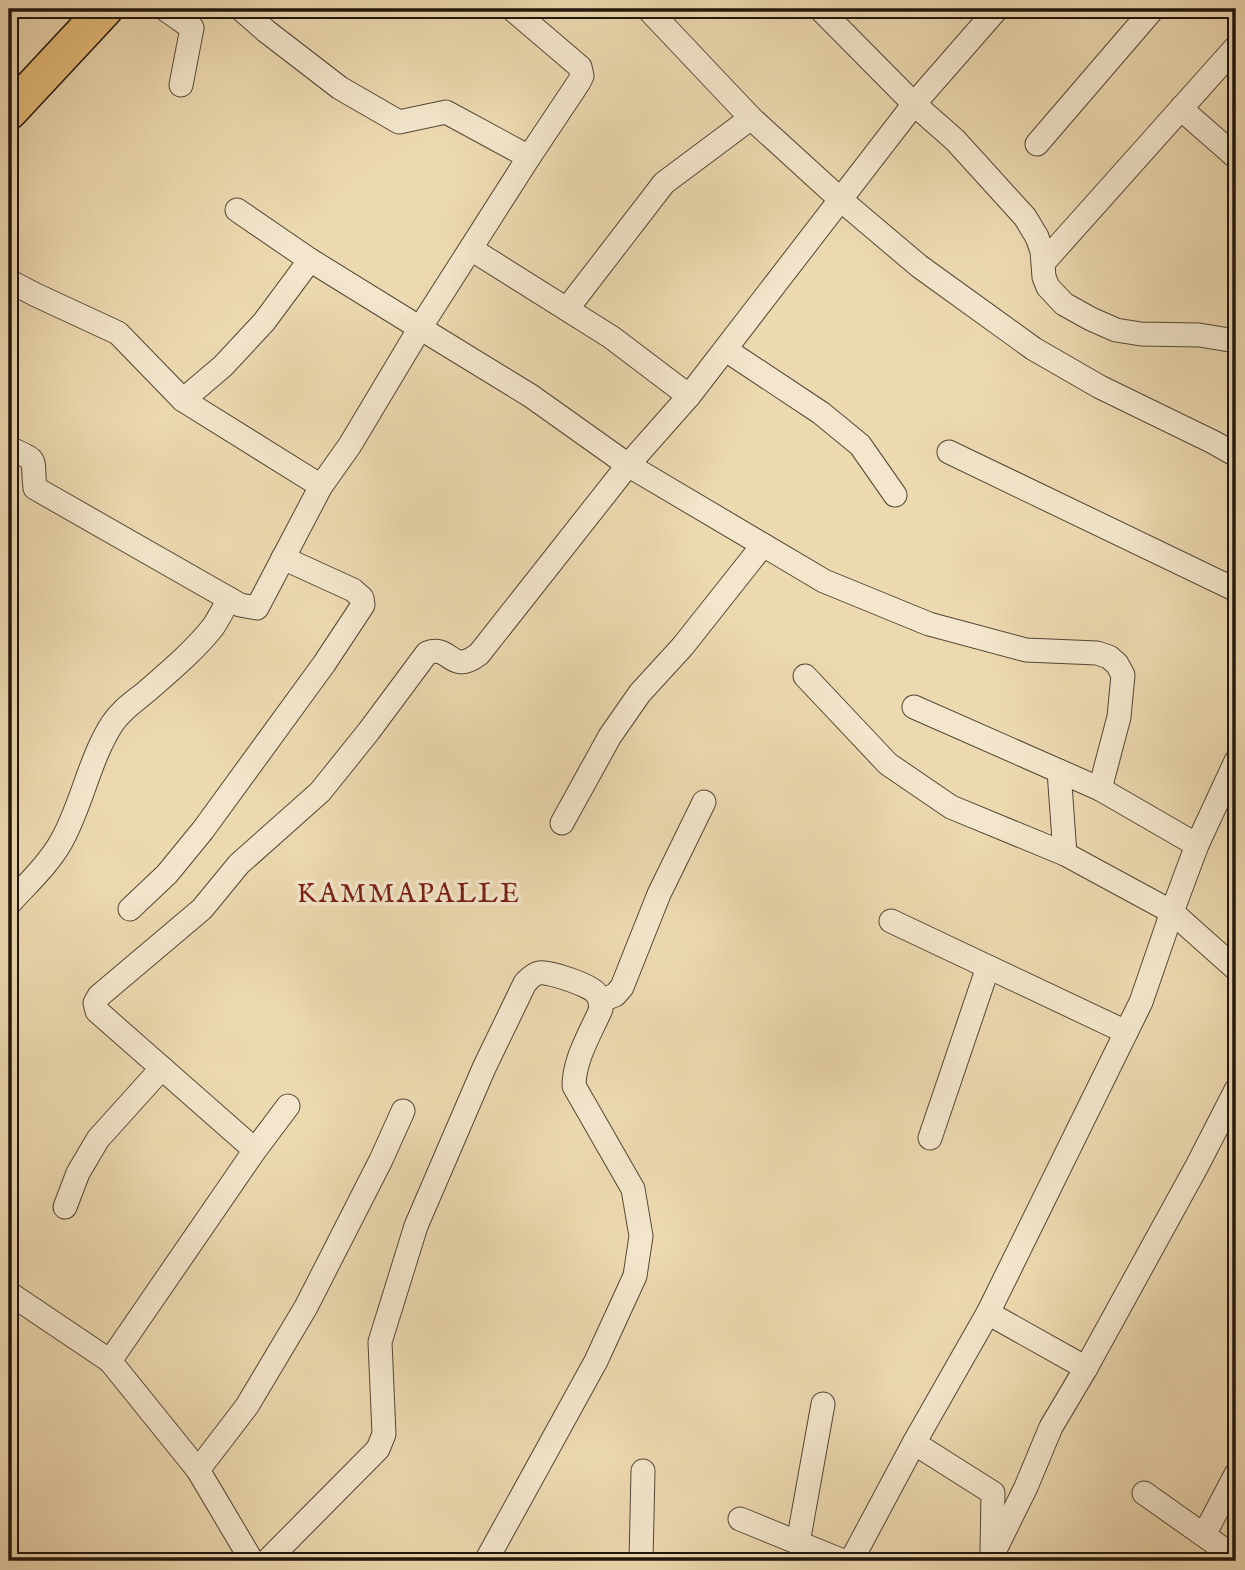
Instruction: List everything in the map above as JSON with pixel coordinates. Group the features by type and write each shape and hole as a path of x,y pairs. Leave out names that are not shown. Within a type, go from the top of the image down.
{"main road":[{"path":"9,112 105,9"}],"street":[{"path":"165,9 192,28 181,85"},
{"path":"241,9 341,88 399,122 446,112 529,157"},
{"path":"9,448 30,457 35,465 35,488 240,605 257,608 321,486 350,445 420,328 582,76 580,66 512,9"},
{"path":"648,9 751,118 919,266 1034,349 1100,387 1236,455"},
{"path":"820,9 914,104 955,140 1025,217 1037,237 1048,287 1064,304 1116,330 1141,334 1199,335 1236,341"},
{"path":"255,1150 97,1012 94,1003 202,909 239,864 320,792 427,653 442,652 460,663 468,663 479,654 628,466 726,350 914,104 996,9"},
{"path":"1037,144 1153,9"},
{"path":"1044,262 1236,47"},
{"path":"1182,107 1236,157"},
{"path":"567,309 664,183 751,118"},
{"path":"237,210 310,261 531,396 628,466 824,581 929,624 1026,650 1097,653 1109,657 1123,675 1119,717 1100,789"},
{"path":"471,249 611,337 689,396"},
{"path":"183,400 223,366 264,322 310,261"},
{"path":"9,281 118,333 183,400 321,486"},
{"path":"726,350 821,413 860,445 895,495"},
{"path":"949,453 1236,590"},
{"path":"562,823 610,736 640,693 683,646 763,545"},
{"path":"130,909 167,874 203,830 324,664 363,605 362,598 353,590 283,558"},
{"path":"9,904 62,841 112,724 123,710 194,648 214,625 229,599"},
{"path":"805,676 888,765 951,807 1065,854 1172,912 1236,969"},
{"path":"914,706 1100,789 1197,845"},
{"path":"851,1561 988,1313 1141,1002 1197,845 1236,761"},
{"path":"1059,771 1065,854"},
{"path":"600,1001 615,995 622,987 659,894 704,802"},
{"path":"891,921 1126,1032"},
{"path":"930,1138 988,967"},
{"path":"267,1561 379,1449 384,1434 380,1342 416,1226 484,1068 526,983 538,973 590,987 600,1001 601,1009 577,1065 574,1086 633,1189 641,1236 635,1276 596,1361 486,1561"},
{"path":"65,1207 78,1173 98,1139 162,1068"},
{"path":"991,1560 1051,1427 1197,1166 1236,1090"},
{"path":"110,1361 255,1150 288,1107"},
{"path":"198,1470 247,1406 306,1307 403,1111"},
{"path":"9,1293 110,1361 198,1470 252,1561"},
{"path":"988,1313 1086,1367"},
{"path":"798,1543 822,1404"},
{"path":"914,1443 993,1493 991,1560"},
{"path":"641,1561 643,1471"},
{"path":"1204,1535 1236,1474"},
{"path":"1144,1493 1236,1558"},
{"path":"740,1519 843,1561"}],"district":[{"name":"KAMMAPALLE","path":"409,892"}]}
